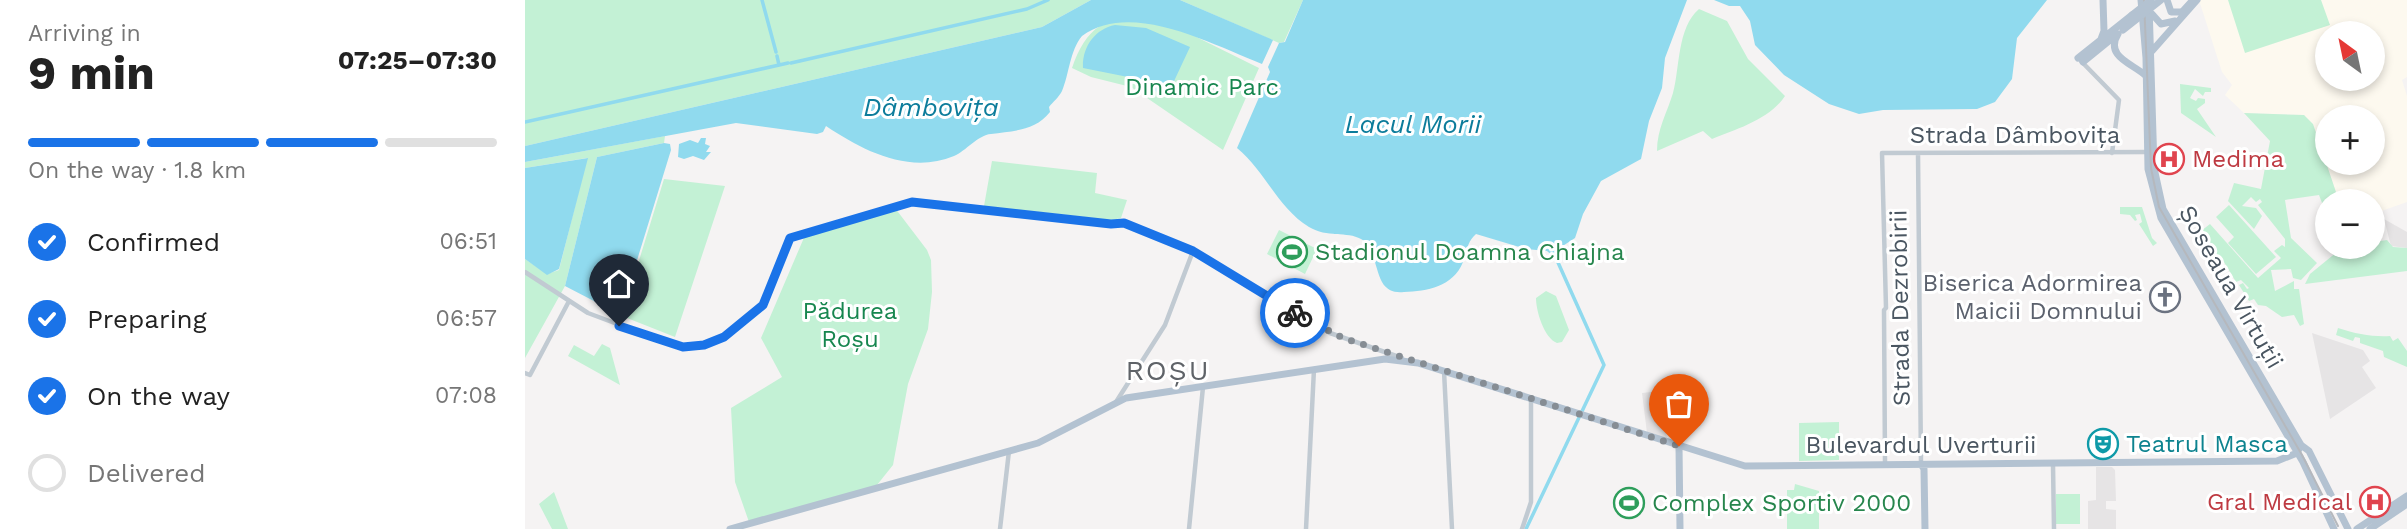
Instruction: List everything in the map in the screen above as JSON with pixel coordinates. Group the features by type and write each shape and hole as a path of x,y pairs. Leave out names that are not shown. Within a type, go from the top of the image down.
{"main road":[{"path":"2101,40 2103,0"},
{"name":"Șoseaua Virtuții","path":"2141,0 2146,58 2150,185 2161,218 2291,442 2299,449 2309,451 2338,527"},
{"path":"2081,60 2149,0"},
{"name":"Șoseaua Virtuții","path":"2149,0 2154,168 2163,208 2299,449 2303,462 2338,527"},
{"path":"2081,60 2161,0"},
{"path":"2167,0 2171,12 2186,10"},
{"path":"2150,14 2155,21 2164,25 2173,22 2186,10 2187,0"},
{"path":"2152,52 2195,0"},
{"path":"2150,14 2156,35 2164,36"},
{"path":"2104,15 2108,22 2114,24 2132,15"},
{"path":"2121,32 2114,43 2115,50 2128,66 2146,76"},
{"path":"2097,50 2115,50"},
{"path":"2090,69 2090,60 2097,50"},
{"path":"2135,68 2146,58"},
{"name":"Bulevardul Uverturii","path":"730,529 754,526 1051,438 1116,402 1385,359 1406,360 1444,371 1573,414 1750,466 2277,461 2299,449"},
{"path":"2277,461 2287,453 2291,442"},
{"path":"1679,446 1680,529"},
{"path":"2299,449 2338,527 2359,528 2407,496"},
{"path":"2277,461 2303,462 2311,469"},
{"name":"Strada Dezrobirii","path":"1921,464 1923,529"},
{"path":"2370,529 2407,504"}],"street":[{"path":"2081,60 2119,100 2115,153"},
{"name":"Strada Dezrobirii","path":"1918,152 1921,464"},
{"name":"Strada Dâmbovița","path":"1885,464 1882,153 2148,152"},
{"path":"525,272 568,303 602,319 688,348 704,345 727,335 765,301 790,238 908,203 1111,224 1132,229 1193,251 1330,333 1406,360"},
{"path":"1116,402 1165,326 1193,251"},
{"path":"527,374 568,303"},
{"path":"1381,351 1385,359"},
{"path":"1306,529 1314,369"},
{"path":"1444,371 1452,529"},
{"path":"1189,529 1204,386"},
{"path":"1522,529 1531,502 1531,400"},
{"path":"1000,529 1009,451"},
{"path":"2053,463 2053,529"}],"shaded area":[{"path":"2199,0 2407,0 2407,77 2402,80 2407,96 2407,202 2385,210 2385,189 2335,189 2330,175 2385,175 2385,105 2315,105 2315,130 2304,115 2244,113 2225,95 2232,85 2222,72"},
{"path":"2385,220 2407,232 2407,248 2391,246"},
{"path":"2312,333 2363,350 2370,361 2362,367 2376,388 2330,419"},
{"path":"1660,391 1667,439 1647,433 1642,393"},
{"path":"2096,467 2112,467 2115,470 2116,501 2106,501 2106,509 2116,510 2116,529 2088,529 2088,501 2096,500"}],"green space":[{"path":"525,0 1091,0 1042,27 525,146"},
{"path":"1180,0 1303,0 1284,42 1279,43"},
{"path":"2228,0 2321,0 2329,21 2315,21 2315,30 2245,53"},
{"path":"1699,9 1727,21 1748,59 1785,96 1771,111 1742,127 1712,139 1703,131 1657,151 1660,128 1673,93 1683,37 1692,17"},
{"name":"Dinamic Parc","path":"1150,14 1259,68 1223,150 1131,87 1091,77 1072,68 1084,42 1100,26 1121,17"},
{"path":"2180,84 2211,88 2211,92 2205,92 2203,96 2195,89 2190,98 2196,101 2198,98 2205,99 2205,103 2197,109 2216,137 2181,113"},
{"path":"2244,113 2304,115 2315,130 2315,175 2330,175 2335,189 2315,189 2315,196 2285,200 2291,238 2317,263 2301,280 2293,278 2291,269 2271,270 2275,291 2294,281 2294,289 2299,289 2304,324 2300,326 2294,315 2282,317 2266,306 2258,305 2254,299 2249,301 2239,285 2243,283 2249,288 2241,280 2236,282 2224,262 2199,236 2210,224 2258,278 2281,258 2274,251 2282,245 2285,247 2285,239 2258,205 2262,202 2260,199 2256,202 2251,197 2242,206 2256,208 2262,216 2254,229 2228,201 2234,183 2261,189 2270,141"},
{"path":"665,136 664,143 597,157 565,286 525,358 525,259 547,274 559,270 587,158 525,168 525,162"},
{"path":"992,161 1097,173 1095,193 1127,200 1121,218 1112,220 984,206"},
{"path":"664,179 725,186 675,337 622,316"},
{"path":"2229,205 2276,257 2256,274 2228,243 2234,237 2216,217"},
{"path":"2120,207 2142,207 2152,238 2157,243 2153,246 2139,224 2142,222 2140,214 2135,215 2135,221 2130,215 2120,214"},
{"name":"Pădurea Roșu","path":"895,208 927,250 931,260 932,292 928,329 908,384 893,465 877,485 749,522 735,482 731,408 782,377 761,338 806,233"},
{"name":"Stadionul Doamna Chiajna","path":"1279,230 1317,249 1305,274 1267,254"},
{"path":"2385,240 2393,247 2407,248 2407,271 2305,284 2310,274 2328,259 2385,259"},
{"path":"1546,291 1556,296 1569,330 1562,342 1557,343 1548,336 1539,317 1536,298"},
{"path":"2338,328 2364,335 2390,336 2393,341 2398,338 2407,351 2407,367 2384,357 2383,351 2360,343 2360,338 2355,337 2353,341 2336,335"},
{"path":"602,344 610,348 620,385 568,356 574,345 594,356"},
{"path":"1839,422 1839,460 1799,461 1799,423"},
{"path":"1795,484 1819,491 1819,529 1787,529 1787,490 1794,490"},
{"path":"554,492 568,529 552,529 539,504"},
{"path":"2056,494 2080,494 2080,524 2056,524"}],"water":[{"name":"Dâmbovița","path":"1091,0 1180,0 1273,40 1262,64 1171,29 1124,22 1102,26 1082,36 1078,42 1062,91 1049,107 1050,112 1038,123 1023,129 986,135 959,154 937,161 920,163 887,157 870,151 826,126 823,132 817,134 736,123 525,162 525,146 1042,27"},
{"name":"Lacul Morii","path":"1303,0 1687,0 1665,58 1662,88 1649,121 1641,159 1601,181 1583,214 1575,238 1558,249 1561,258 1557,260 1547,251 1526,249 1476,234 1453,277 1430,289 1401,292 1386,288 1372,252 1365,242 1349,235 1316,230 1298,219 1237,148 1270,72 1268,67 1279,43 1285,42"},
{"path":"1714,0 2047,0 2017,38 2012,79 1995,102 1977,109 1883,110 1859,114 1829,104 1784,75 1755,45 1750,21 1740,6 1729,6"},
{"path":"1115,25 1146,28 1190,47 1168,94 1161,94 1128,77 1083,68 1087,46 1091,40 1101,30"},
{"path":"701,138 706,138 705,144 710,146 706,152 711,152 704,160 693,156 684,159 678,157 679,144 690,140 698,143"},
{"path":"670,144 671,150 622,309 615,312 565,286 597,157"},
{"path":"588,158 559,269 547,275 525,259 525,168"}],"waterway":[{"path":"762,0 776,52"},
{"path":"791,63 1027,9 1048,0"},
{"path":"777,56 779,65"},
{"path":"525,122 788,63"},
{"path":"1526,529 1604,365 1556,258"}],"tram line":[{"path":"2144,0 2151,168 2159,207 2302,455 2338,526"}],"way so far":[{"path":"1295,313 1330,333 1406,360 1679,446"}],"place":[{"name":"Medima","path":"2169,159"},
{"name":"Stadionul Doamna Chiajna","path":"1292,252"},
{"name":"Biserica Adormirea Maicii Domnului","path":"2165,297"},
{"name":"Teatrul Masca","path":"2103,444"},
{"name":"Gral Medical","path":"2375,502"},
{"name":"Complex Sportiv 2000","path":"1629,503"}],"district":[{"name":"ROȘU","path":"1168,370"}],"route":[{"path":"619,326 688,348 710,343 732,332 763,305 790,238 869,213 918,202 1115,225 1124,223 1132,229 1193,251 1295,313"}]}
